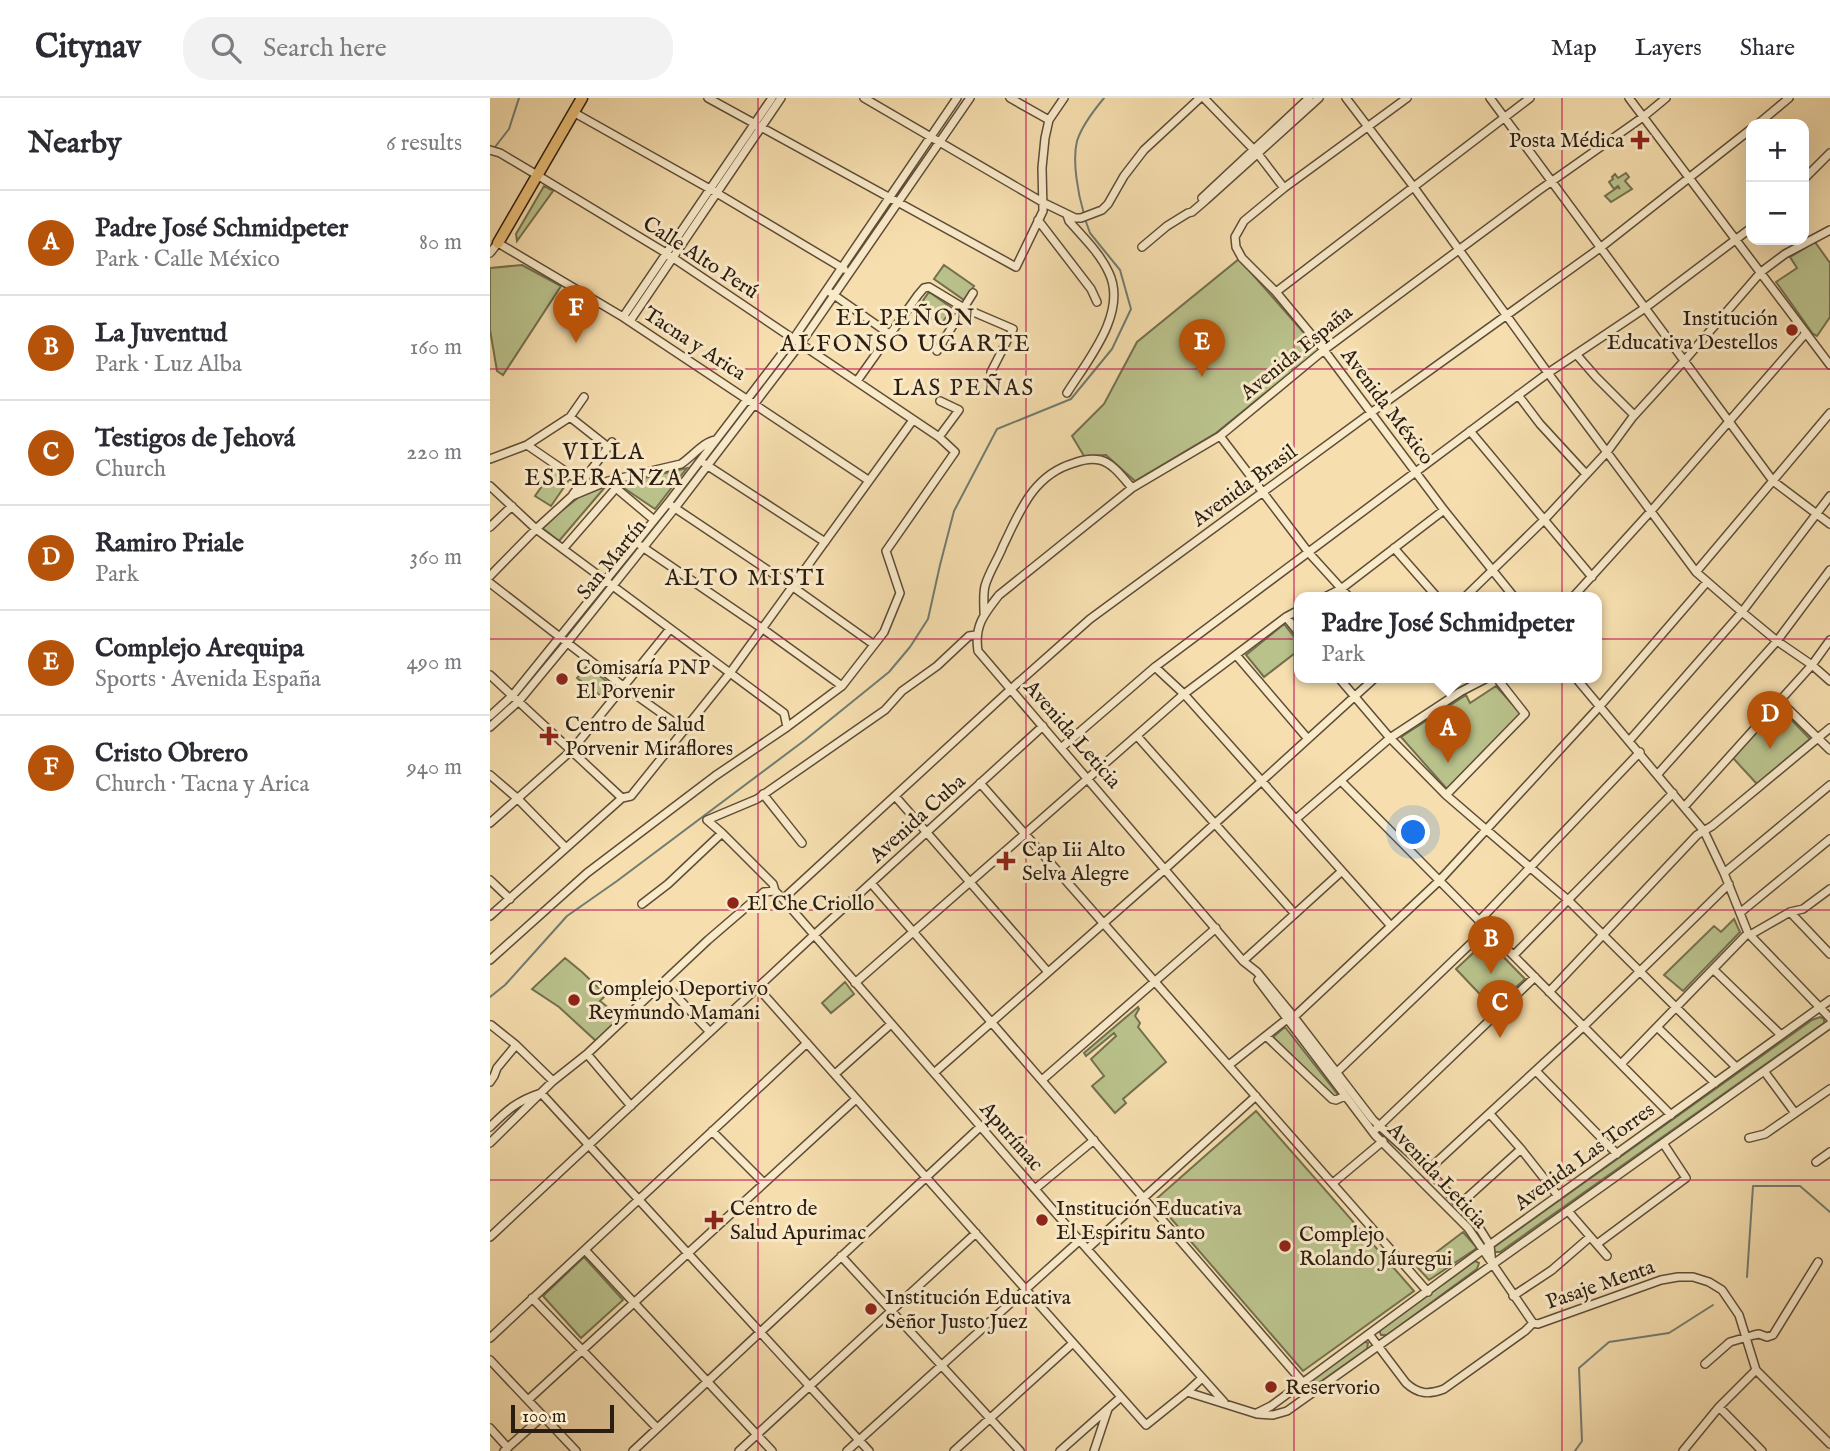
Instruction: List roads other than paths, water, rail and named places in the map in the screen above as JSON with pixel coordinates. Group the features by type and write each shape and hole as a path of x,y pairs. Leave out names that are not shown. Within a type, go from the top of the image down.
{"main road":[{"path":"498,243 582,98"}],"street":[{"path":"708,98 1016,267 1043,211 1042,168 1045,138 1049,120 1065,98"},
{"path":"626,319 757,126 772,98"},
{"path":"757,126 781,98"},
{"path":"864,98 1044,203 1067,215 1082,218 1108,204 1144,150 1202,98 1256,152 1284,188 1407,98"},
{"name":"San Martín","path":"832,293 843,269 957,98"},
{"name":"San Martín","path":"516,698 559,637 643,547 671,505 850,273 970,98"},
{"path":"1010,98 1049,120"},
{"path":"1142,247 1167,226 1192,212 1206,200 1309,98"},
{"path":"1256,152 1319,98"},
{"path":"1346,98 1696,572 1777,641 1830,681"},
{"path":"1490,98 1773,481 1830,524"},
{"path":"1276,292 1530,98"},
{"path":"1629,98 1830,365"},
{"name":"Avenida España","path":"978,651 976,635 984,614 999,595 1132,488 1220,436 1324,349 1666,98"},
{"path":"1764,119 1789,98"},
{"path":"573,112 850,273"},
{"name":"Avenida Brasil","path":"782,899 1090,619 1600,248 1746,133"},
{"name":"Calle Alto Perú","path":"490,150 500,153 670,255 939,437 955,452 886,551 900,593 884,632 873,644"},
{"path":"1809,176 1829,158"},
{"name":"Avenida México","path":"1284,188 1244,221 1235,237 1236,247 1242,258 1276,292 1324,349 1444,510 1510,592"},
{"path":"1067,215 1109,273 1114,288 1114,303 1107,328 1067,393"},
{"path":"1038,220 1091,289 1097,302"},
{"path":"1470,592 1544,520 1607,452 1634,415 1760,272 1785,254 1830,230"},
{"path":"1061,748 1155,667 1470,430 1548,373 1645,308 1746,232"},
{"path":"490,253 498,243"},
{"name":"Tacna y Arica","path":"498,243 626,319 868,480"},
{"path":"857,382 924,288 929,288 964,308 1013,330 991,372"},
{"path":"832,293 891,335"},
{"path":"937,351 973,293"},
{"path":"1578,592 1806,333"},
{"path":"1576,354 1634,415"},
{"path":"1518,395 1540,424 1586,474"},
{"path":"490,459 527,444 570,417 584,397"},
{"path":"939,437 958,410 940,401"},
{"path":"1696,572 1830,413"},
{"path":"490,576 572,496 610,444 570,417"},
{"path":"490,916 622,798 631,796 763,629 913,420"},
{"path":"1470,430 1592,577"},
{"path":"1220,436 1309,553 1344,592"},
{"path":"572,496 608,481 681,464 709,441 719,442"},
{"path":"527,444 581,482"},
{"path":"984,614 985,586 1021,507 1040,482 1055,470 1085,459 1101,460 1110,465 1132,488"},
{"path":"703,463 825,542"},
{"path":"490,486 536,529 783,713 787,727"},
{"path":"563,549 616,488 654,520"},
{"path":"1629,741 1742,612 1830,496"},
{"path":"490,960 587,873 715,776 842,686 873,644 671,505"},
{"name":"San Martín","path":"490,727 494,716 516,698 566,643 635,542 671,505"},
{"path":"490,527 512,506"},
{"path":"1335,592 1444,510"},
{"path":"635,542 842,686"},
{"path":"1394,548 1433,592"},
{"path":"1657,775 1777,641 1830,570"},
{"path":"1229,1065 1290,1018 1439,881 1600,706 1707,582"},
{"path":"490,583 566,643 685,730"},
{"path":"985,586 999,595"},
{"path":"855,983 1184,694 1294,613"},
{"path":"1286,617 1294,627"},
{"path":"490,823 572,750 670,629"},
{"path":"642,904 668,884 722,833 707,820 757,799 885,710 902,691 937,666 969,636 976,635"},
{"path":"1684,807 1812,665 1830,640"},
{"name":"Avenida Leticia","path":"978,651 1243,961 1257,972 1345,1096 1376,1129 1389,1136 1428,1170 1478,1226 1492,1265"},
{"path":"1236,655 1308,739"},
{"path":"1155,667 1184,694 1391,926"},
{"path":"490,675 622,798"},
{"path":"1343,683 1390,738 1446,795 1568,900 1737,1067"},
{"path":"933,1073 1165,869 1370,683"},
{"path":"1296,819 1390,738 1477,683"},
{"path":"1446,795 1525,714 1501,683"},
{"path":"1580,683 1704,831 1749,934 1830,1018"},
{"path":"1780,701 1830,750"},
{"name":"Avenida Cuba","path":"490,1237 1043,726"},
{"path":"1549,992 1697,835 1712,827 1830,728"},
{"path":"1137,736 1295,914"},
{"path":"1480,920 1640,752"},
{"path":"490,775 566,848"},
{"path":"1341,780 1671,1115"},
{"path":"981,783 1428,1292"},
{"path":"1724,873 1830,785"},
{"path":"1514,955 1673,793"},
{"path":"763,794 802,843"},
{"path":"895,796 1048,972"},
{"name":"Apurímac","path":"722,833 774,884 775,891 933,1073 1225,1403"},
{"path":"1741,912 1830,839"},
{"path":"1243,961 1342,871"},
{"path":"490,880 510,898"},
{"path":"871,883 1312,1393"},
{"path":"1428,1170 1584,1026 1729,884"},
{"path":"1621,1064 1749,934 1790,912 1803,909 1830,888"},
{"path":"490,1143 553,1081 587,1054 708,940 764,892 775,891"},
{"path":"1790,912 1827,945 1830,954"},
{"path":"1042,1080 1216,928"},
{"path":"1336,1072 1487,928"},
{"path":"1713,969 1781,1035"},
{"path":"1376,1129 1535,977"},
{"path":"664,983 710,1032"},
{"path":"758,988 1146,1425 1201,1379"},
{"name":"Avenida Las Torres","path":"1257,1414 1830,1000"},
{"name":"Avenida Leticia","path":"1290,1018 1336,1072 1376,1129 1382,1142 1487,1248"},
{"path":"835,1074 891,1024"},
{"name":"Avenida Las Torres","path":"1257,1414 1280,1414 1312,1393 1830,1024"},
{"path":"491,1025 553,1081"},
{"path":"1657,1027 1715,1083"},
{"path":"1266,1036 1332,1099 1345,1096"},
{"path":"490,1338 807,1043"},
{"path":"490,1082 497,1068 516,1045"},
{"path":"587,1054 631,1106"},
{"path":"1536,1071 1617,1154"},
{"path":"1765,1071 1796,1113"},
{"path":"1749,1138 1765,1134 1830,1088"},
{"path":"490,1127 510,1107 541,1093"},
{"path":"541,1093 869,1451"},
{"path":"1087,1249 1256,1096"},
{"path":"528,1401 856,1099"},
{"path":"1490,1114 1558,1196"},
{"path":"633,1451 980,1127"},
{"path":"712,1131 764,1183"},
{"path":"1333,1183 1389,1136"},
{"path":"1035,1189 1094,1140"},
{"path":"1597,1244 1686,1178 1663,1143"},
{"path":"1460,1205 1521,1149"},
{"path":"1816,1162 1830,1152"},
{"path":"1568,1210 1607,1256"},
{"path":"739,1451 976,1233"},
{"path":"1513,1296 1552,1270 1590,1237"},
{"path":"846,1451 1079,1241"},
{"path":"584,1250 772,1451"},
{"path":"841,1256 1020,1451"},
{"path":"1705,1364 1730,1342 1754,1335 1773,1335 1818,1262"},
{"name":"Pasaje Menta","path":"1492,1265 1533,1323 1538,1324 1661,1280 1693,1277 1709,1282 1721,1290 1739,1315 1756,1370 1830,1444"},
{"path":"532,1298 657,1428"},
{"path":"1369,1334 1413,1389 1434,1393 1444,1389 1533,1323"},
{"path":"954,1451 1073,1343"},
{"path":"490,1360 573,1450"},
{"path":"1685,1450 1719,1407 1756,1370"},
{"path":"1187,1392 1257,1414"},
{"path":"1060,1451 1121,1397"},
{"path":"1719,1407 1762,1451"},
{"path":"1094,1451 1108,1408"},
{"path":"490,1428 506,1449 543,1416"}],"waterway":[{"path":"495,147 509,129 519,98"},
{"path":"1084,214 1076,177 1077,141 1085,124 1104,98"},
{"path":"490,997 505,985 567,916 805,740 889,672 910,647 928,619 954,511 997,429 1071,399 1112,349 1131,309 1120,270 1090,233 1085,219"},
{"path":"1747,1277 1753,1186 1800,1186 1830,1212"},
{"path":"1575,1451 1582,1441 1579,1368 1609,1342 1669,1333 1713,1305"}],"place":[{"name":"Posta Médica","path":"1640,140"},
{"name":"Institución Educativa Destellos","path":"1792,330"},
{"name":"Cristo Obrero","path":"576,343"},
{"name":"Complejo Arequipa","path":"1202,377"},
{"name":"Comisaría PNP El Porvenir","path":"562,679"},
{"name":"Centro de Salud Porvenir Miraflores","path":"549,736"},
{"name":"Ramiro Priale","path":"1770,749"},
{"name":"Padre José Schmidpeter","path":"1448,763"},
{"name":"Cap Iii Alto Selva Alegre","path":"1006,861"},
{"name":"El Che Criollo","path":"733,903"},
{"name":"La Juventud","path":"1491,974"},
{"name":"Complejo Deportivo Reymundo Mamani","path":"574,1000"},
{"name":"Testigos de Jehová","path":"1500,1038"},
{"name":"Centro de Salud Apurimac","path":"714,1220"},
{"name":"Institución Educativa El Espiritu Santo","path":"1042,1220"},
{"name":"Complejo Rolando Jáuregui","path":"1285,1246"},
{"name":"Institución Educativa Señor Justo Juez","path":"871,1309"},
{"name":"Reservorio","path":"1271,1387"}],"district":[{"name":"EL PEÑON ALFONSO UGARTE","path":"906,330"},
{"name":"LAS PEÑAS","path":"964,387"},
{"name":"VILLA ESPERANZA","path":"604,464"},
{"name":"ALTO MISTI","path":"746,577"}]}
